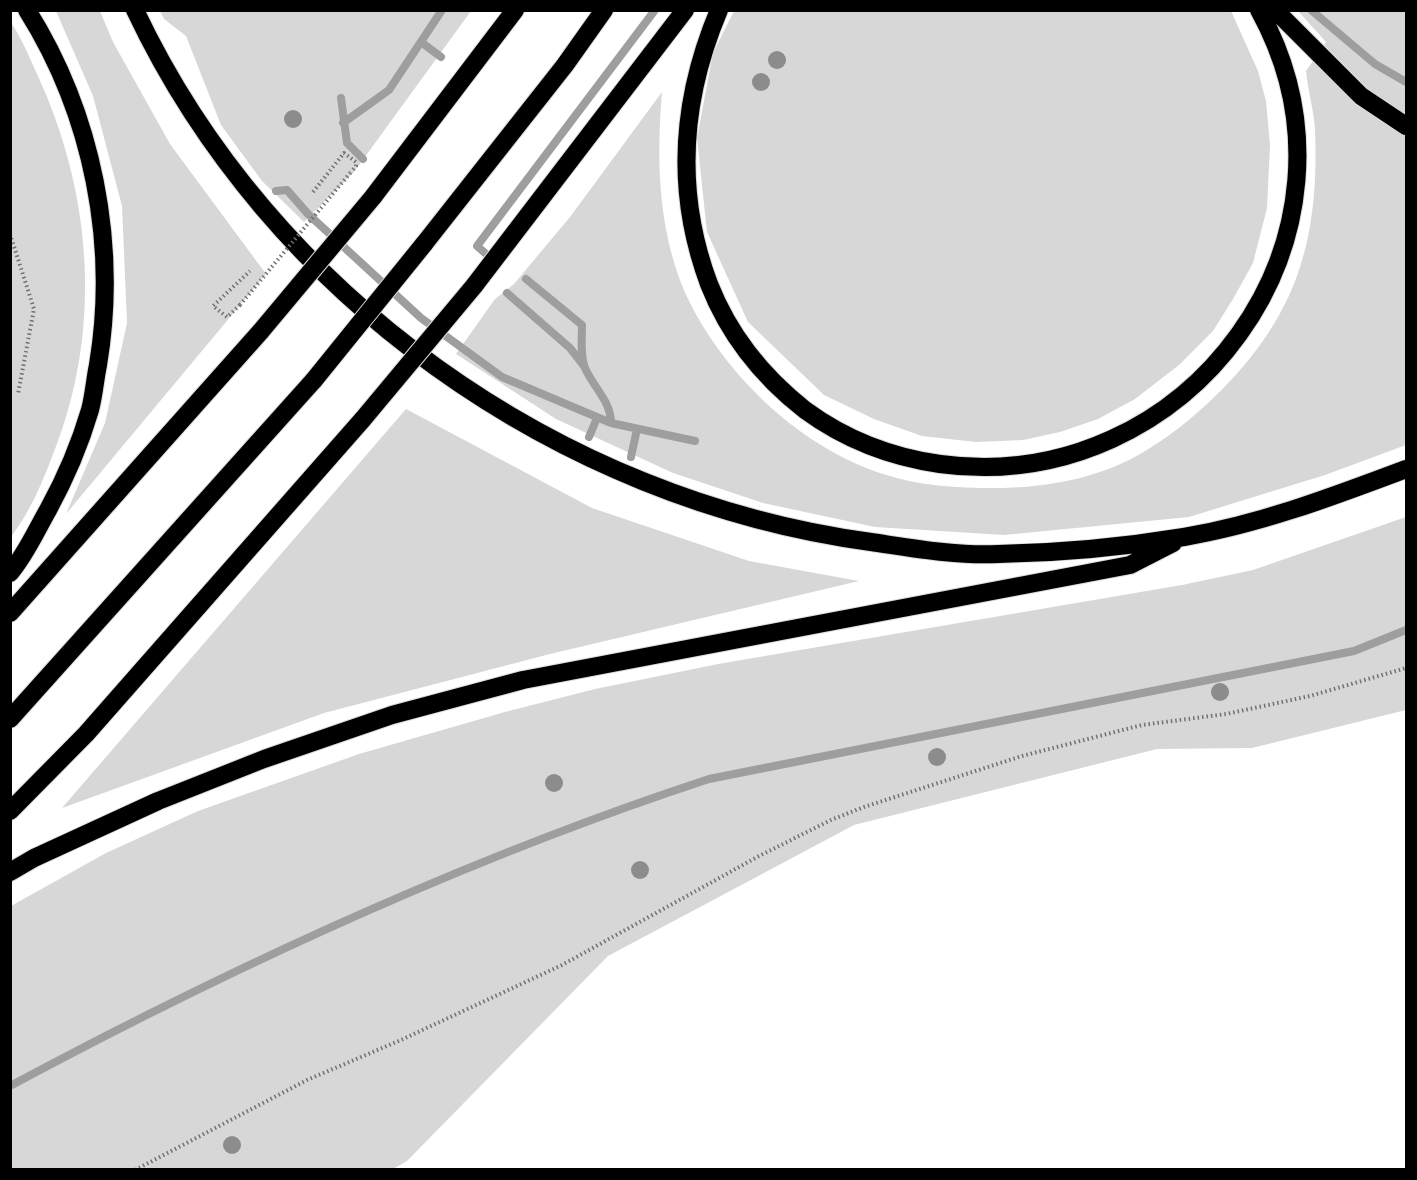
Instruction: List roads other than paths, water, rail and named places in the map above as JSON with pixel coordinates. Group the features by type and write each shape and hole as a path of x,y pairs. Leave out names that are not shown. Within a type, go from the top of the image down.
{"highway":[{"path":"10,573 19,562 57,492 91,408 105,313 107,273 94,177 63,81 27,10"},
{"path":"135,10 195,116 226,161 304,253 380,324 444,374 566,449 700,504 819,536 994,555 1082,549 1185,536 1326,499 1407,469"},
{"path":"10,613 261,331 373,197 515,10"},
{"path":"10,719 314,380 566,65 604,10"},
{"path":"10,811 86,734 363,419 474,286 685,10"},
{"path":"719,10 702,52 695,79 689,112 685,176 693,235 713,295 742,346 780,390 832,428 867,447 911,460 975,469 1030,465 1084,452 1129,431 1174,402 1211,366 1246,326 1264,297 1288,238 1297,182 1297,146 1290,95 1278,54 1258,10"},
{"path":"1275,10 1361,96 1407,126"},
{"path":"10,872 34,858 168,797 264,759 392,715 523,680 1130,565 1185,536"}],"waterway":[{"path":"343,123 389,90 442,10"},
{"path":"485,253 477,246 655,10"},
{"path":"1311,10 1375,64 1406,82"},
{"path":"421,42 441,57"},
{"path":"341,98 347,143 363,159"},
{"path":"276,191 287,190 308,214 421,318 502,377 611,423 695,441"},
{"path":"526,279 582,325 583,363 608,408 611,423"},
{"path":"507,293 570,348 584,366"},
{"path":"589,437 597,418"},
{"path":"631,457 637,429"},
{"path":"10,1086 180,999 353,917 530,843 709,779 1354,651 1406,630"}]}
